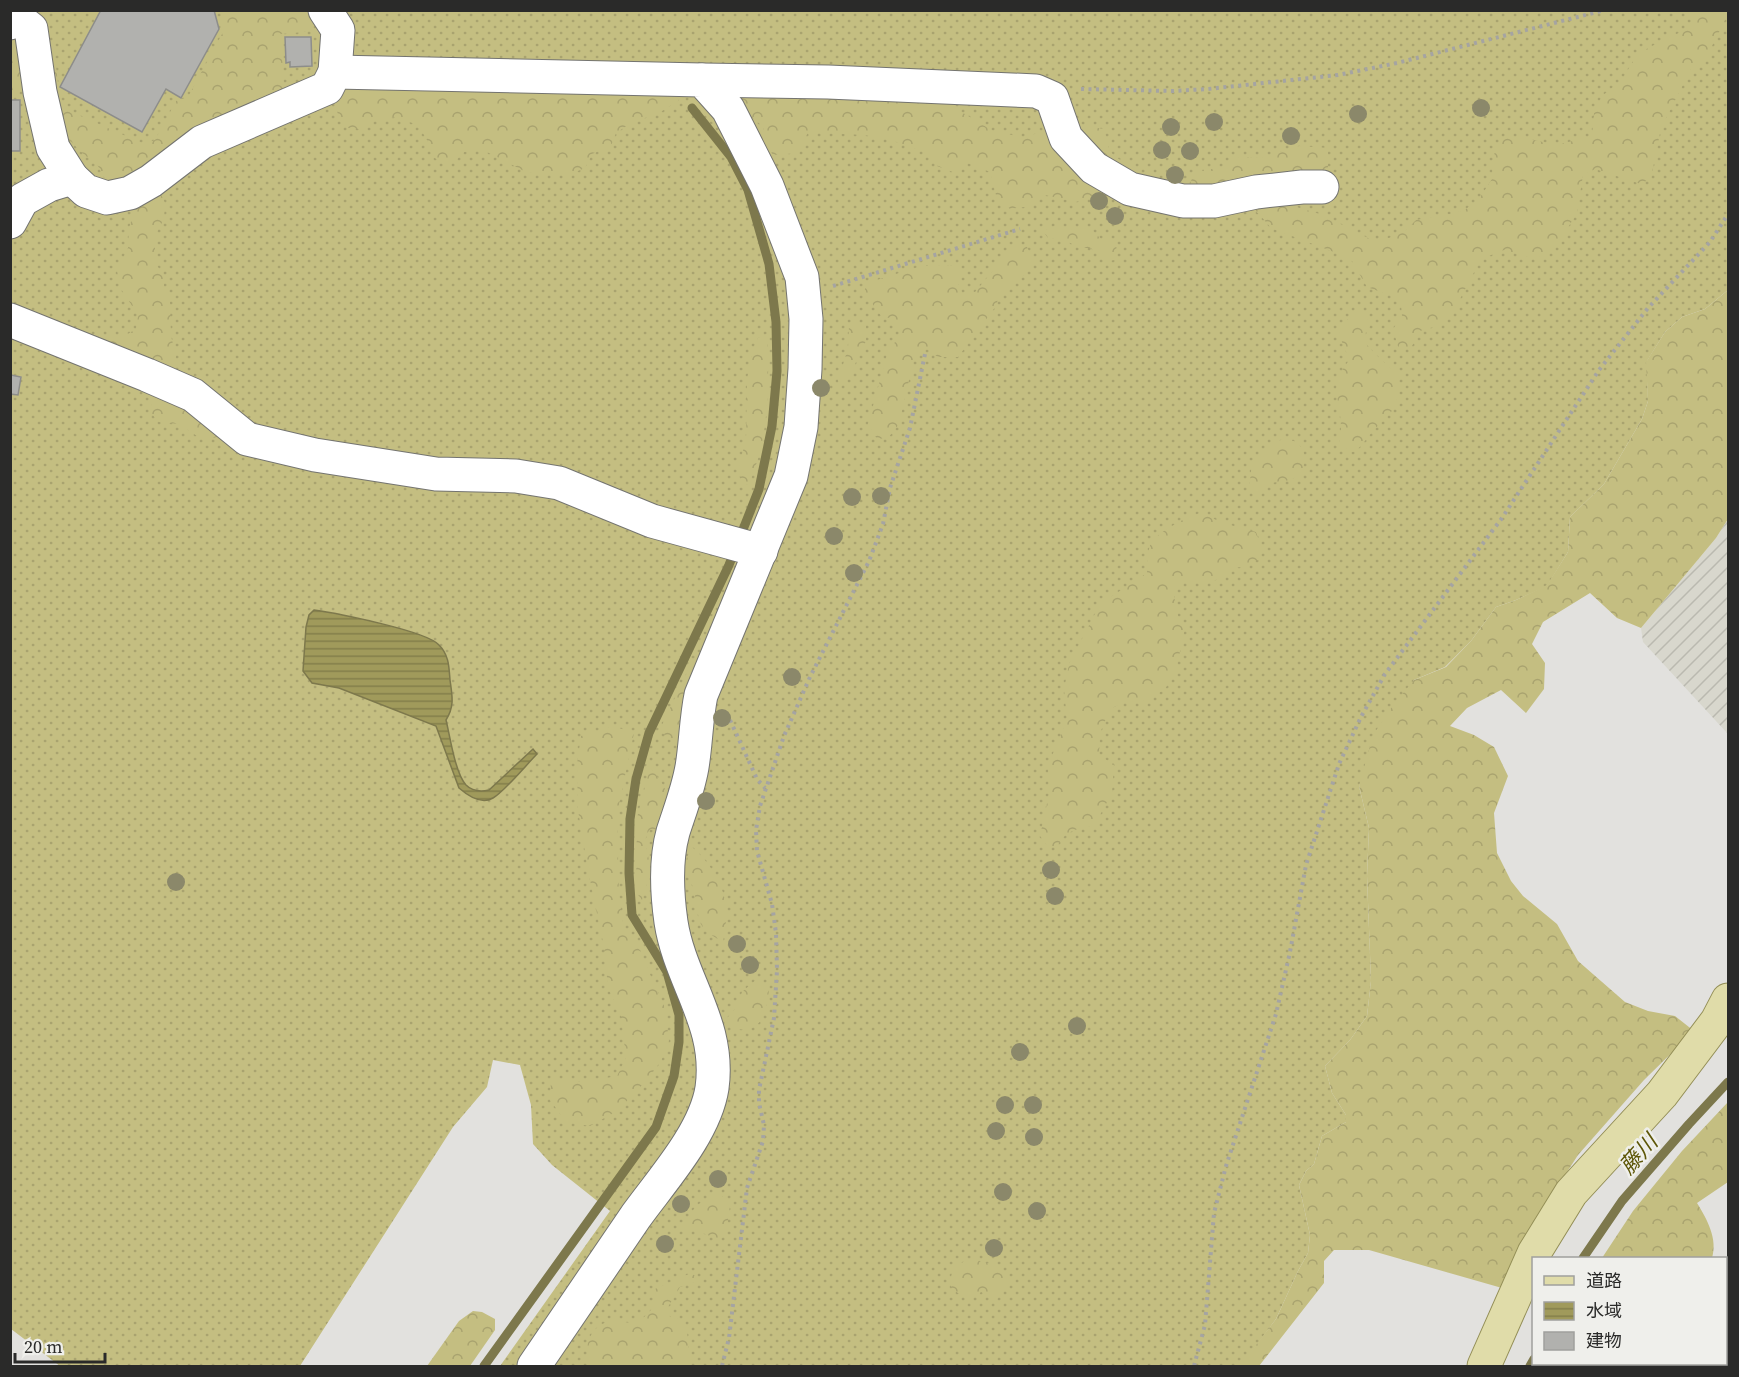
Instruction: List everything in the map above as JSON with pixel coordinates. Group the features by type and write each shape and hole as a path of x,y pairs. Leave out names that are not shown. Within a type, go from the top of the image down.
{"main road":[{"path":"1532,1257 1571,1193 1662,1094 1718,1022 1728,1000"},
{"path":"1484,1366 1532,1258"}],"street":[{"path":"10,22 17,18 31,28 40,92 53,148 72,178 86,191 107,198 130,193 151,181 202,142 327,88 335,72 338,30 325,10"},
{"path":"335,72 828,82 1036,91 1052,98 1066,138 1094,168 1130,189 1183,201 1214,201 1256,192 1322,187"},
{"path":"534,1366 686,1148 711,1091 714,1067 708,1032 703,1011 680,954 672,925 668,892 668,864 672,834 684,801 692,765 701,695 746,547 791,476 801,427 806,359 806,319 802,277 767,186 728,109 702,80"},
{"path":"10,222 22,200 49,185 72,178"},
{"path":"10,295 10,301"},
{"path":"10,320 193,395 247,439 315,455 436,474 543,479 559,483 652,521 746,547"}],"path":[{"path":"1036,91 1062,88 1173,91 1338,75 1397,63 1605,10"},
{"path":"1194,1366 1205,1325 1214,1213 1226,1166 1276,1014 1306,865 1339,764 1356,726 1385,674 1502,518 1599,370 1648,308 1710,243 1728,214"},
{"path":"803,295 1020,230"},
{"path":"722,1366 729,1338 747,1188 763,1141 764,1125 759,1103 759,1090 774,1018 776,933 772,904 757,851 756,830 765,788 784,736 810,677 869,561 883,524 890,488 910,428 925,354"},
{"path":"729,718 757,779 765,788"}],"shaded area":[{"path":"1728,519 1728,734 1643,642 1641,628 1716,538"}],"green space":[{"path":"316,10 317,24 304,32 281,34 284,90 117,189 105,179 98,166 67,137 62,125 49,43 54,50 60,100 76,114 144,144 155,140 176,101 188,97 222,34 221,11"},
{"path":"10,11 1728,11 1728,290 1705,309 1682,317 1665,332 1647,361 1648,401 1642,419 1604,484 1570,517 1568,552 1547,586 1496,607 1471,641 1445,667 1414,680 1359,786 1369,828 1367,876 1371,981 1367,1016 1350,1040 1325,1066 1332,1093 1346,1115 1346,1122 1322,1136 1314,1164 1306,1171 1299,1185 1310,1235 1308,1253 1276,1319 1242,1365 500,1366 610,1211 552,1165 533,1144 531,1105 520,1065 493,1060 487,1087 453,1127 300,1366 60,1366 11,1329"},
{"path":"1728,11 1728,14 1707,56 1691,69 1661,128 1651,178 1641,184 1595,169 1583,175 1577,213 1554,250 1535,259 1504,250 1481,259 1450,318 1437,326 1420,331 1412,346 1399,350 1393,329 1402,316 1401,305 1392,296 1367,287 1352,261 1271,228 1250,207 1270,199 1323,215 1370,239 1389,238 1406,230 1416,220 1466,209 1479,199 1492,179 1493,156 1504,137 1519,137 1557,145 1592,136 1594,113 1602,96 1622,80 1637,54 1693,27 1693,13"},
{"path":"16,30 25,77 19,93 11,94 10,31"},
{"path":"360,84 680,91 679,100 659,113 631,123 616,133 611,146 592,154 585,168 573,173 549,175 526,172 481,149 464,152 457,159 442,163 432,156 427,140 418,125 395,117 377,120 359,129 348,128 337,111 339,91"},
{"path":"733,85 930,93 993,131 1027,138 1040,131 1055,134 1098,183 1093,196 1076,202 1045,195 1031,206 1010,209 996,195 990,172 963,161 958,174 937,166 927,153 891,140 864,135 808,132 799,153 773,155 764,142 764,128 751,116 736,107"},
{"path":"1079,125 1104,129 1111,152 1137,168 1144,178 1124,173 1077,132"},
{"path":"1299,146 1328,148 1328,168 1308,175 1218,190 1190,185 1194,171 1221,168 1239,157 1260,158"},
{"path":"158,188 165,203 164,219 155,235 155,263 164,275 164,290 170,302 171,336 176,356 175,363 163,369 106,341 112,335 126,335 136,329 138,315 121,289 117,271 128,248 129,228 139,196"},
{"path":"1055,226 1076,230 1090,228 1101,239 1110,239 1116,243 1115,260 1107,261 1090,248 1079,248 1065,240 1048,238 1043,231"},
{"path":"1026,245 1034,261 1022,277 999,296 996,306 958,357 938,357 927,349 914,358 899,424 888,438 877,439 868,424 888,351 899,337 901,329 890,318 882,317 864,292 867,283 925,265 958,266 962,270 958,283 962,293 975,292 1006,255 1016,246"},
{"path":"1728,290 1728,519 1716,538 1641,628 1617,618 1590,593 1543,622 1532,644 1545,663 1544,689 1526,713 1501,690 1467,708 1450,726 1474,735 1494,747 1508,776 1494,813 1497,853 1511,881 1523,896 1557,924 1578,961 1625,1002 1648,1011 1675,1016 1694,1031 1644,1080 1578,1155 1531,1228 1502,1288 1369,1250 1334,1250 1324,1261 1324,1283 1259,1366 1240,1366 1276,1319 1308,1253 1310,1235 1299,1185 1306,1171 1314,1164 1322,1136 1346,1122 1346,1115 1332,1093 1325,1066 1350,1040 1367,1016 1371,981 1367,876 1369,828 1359,786 1373,735 1414,680 1446,667 1471,641 1496,607 1547,585 1568,552 1570,517 1604,484 1642,419 1648,401 1646,362 1665,332 1682,317 1705,309"},
{"path":"1355,312 1364,313 1370,326 1366,330 1365,341 1374,353 1398,375 1398,387 1394,408 1353,452 1339,445 1341,426 1336,391 1339,377 1350,359 1339,333"},
{"path":"858,322 866,325 866,341 848,379 841,384 838,381 848,348 849,326"},
{"path":"767,334 766,420 761,448 749,485 741,483 739,464 746,441 747,379 753,349 758,338"},
{"path":"150,393 220,425 217,437 203,440 179,424 159,422 150,412 152,401"},
{"path":"1285,437 1297,443 1303,451 1304,462 1301,475 1290,480 1271,483 1260,494 1249,491 1252,461"},
{"path":"1201,513 1223,523 1256,532 1262,549 1258,560 1242,567 1230,568 1221,578 1213,581 1180,583 1174,596 1178,616 1185,628 1175,675 1164,690 1143,701 1124,702 1110,709 1100,733 1099,756 1114,764 1112,793 1094,826 1073,831 1065,836 1058,845 1049,848 1040,836 1049,794 1048,765 1067,720 1064,689 1069,664 1100,604 1147,573 1151,543 1174,525"},
{"path":"691,664 696,674 679,745 667,738 660,729"},
{"path":"613,726 634,733 617,814 619,895 624,930 638,947 665,1008 669,1041 661,1061 647,1080 617,1111 590,1126 566,1122 550,1100 551,1080 584,1082 617,1076 626,1058 621,1015 608,988 604,947 578,810 577,764 581,736"},
{"path":"650,767 666,790 667,803 659,829 649,830 645,840 651,871 642,900 636,892 637,818"},
{"path":"692,847 710,867 723,891 726,925 723,942 704,928 699,918 693,888 684,864"},
{"path":"757,979 769,990 764,1015 756,1026 750,1029 731,1028 727,1018 736,1008 742,992"},
{"path":"1728,1102 1728,1182 1697,1203 1713,1236 1712,1257 1603,1257 1633,1211 1682,1151"},
{"path":"717,1194 730,1205 726,1236 718,1239 697,1231 684,1231 695,1208"},
{"path":"970,1259 994,1266 1013,1281 997,1299 981,1292 976,1297 958,1293 951,1288 952,1273 956,1267"},
{"path":"691,1273 701,1280 680,1287 668,1307 670,1317 682,1320 687,1331 690,1366 590,1366 588,1344 599,1326 613,1321 631,1323 638,1321 653,1306 655,1289"},
{"path":"473,1311 482,1312 495,1319 495,1330 470,1366 427,1366 459,1321"}],"water":[{"path":"314,610 418,634 439,645 448,661 452,696 451,710 446,720 456,763 468,787 482,791 489,790 533,749 537,754 493,798 479,800 466,794 459,788 436,726 339,688 312,683 303,671 306,627 309,615"}],"building":[{"path":"101,10 214,10 219,29 181,98 166,89 142,132 60,87"},
{"path":"285,37 311,37 312,66 290,67 290,62 286,63"},
{"path":"10,100 20,100 20,151 10,151"},
{"path":"11,375 21,377 18,395 10,394"}],"waterway":[{"path":"484,1366 656,1127 674,1076 679,1042 679,1015 667,972 632,915 629,873 630,819 636,779 649,733 729,565 759,489 772,426 777,371 776,322 769,264 748,190 731,157 692,108"},
{"name":"藤川","path":"1584,1257 1622,1201 1728,1082"},
{"name":"藤川","path":"1530,1366 1532,1362"}]}
